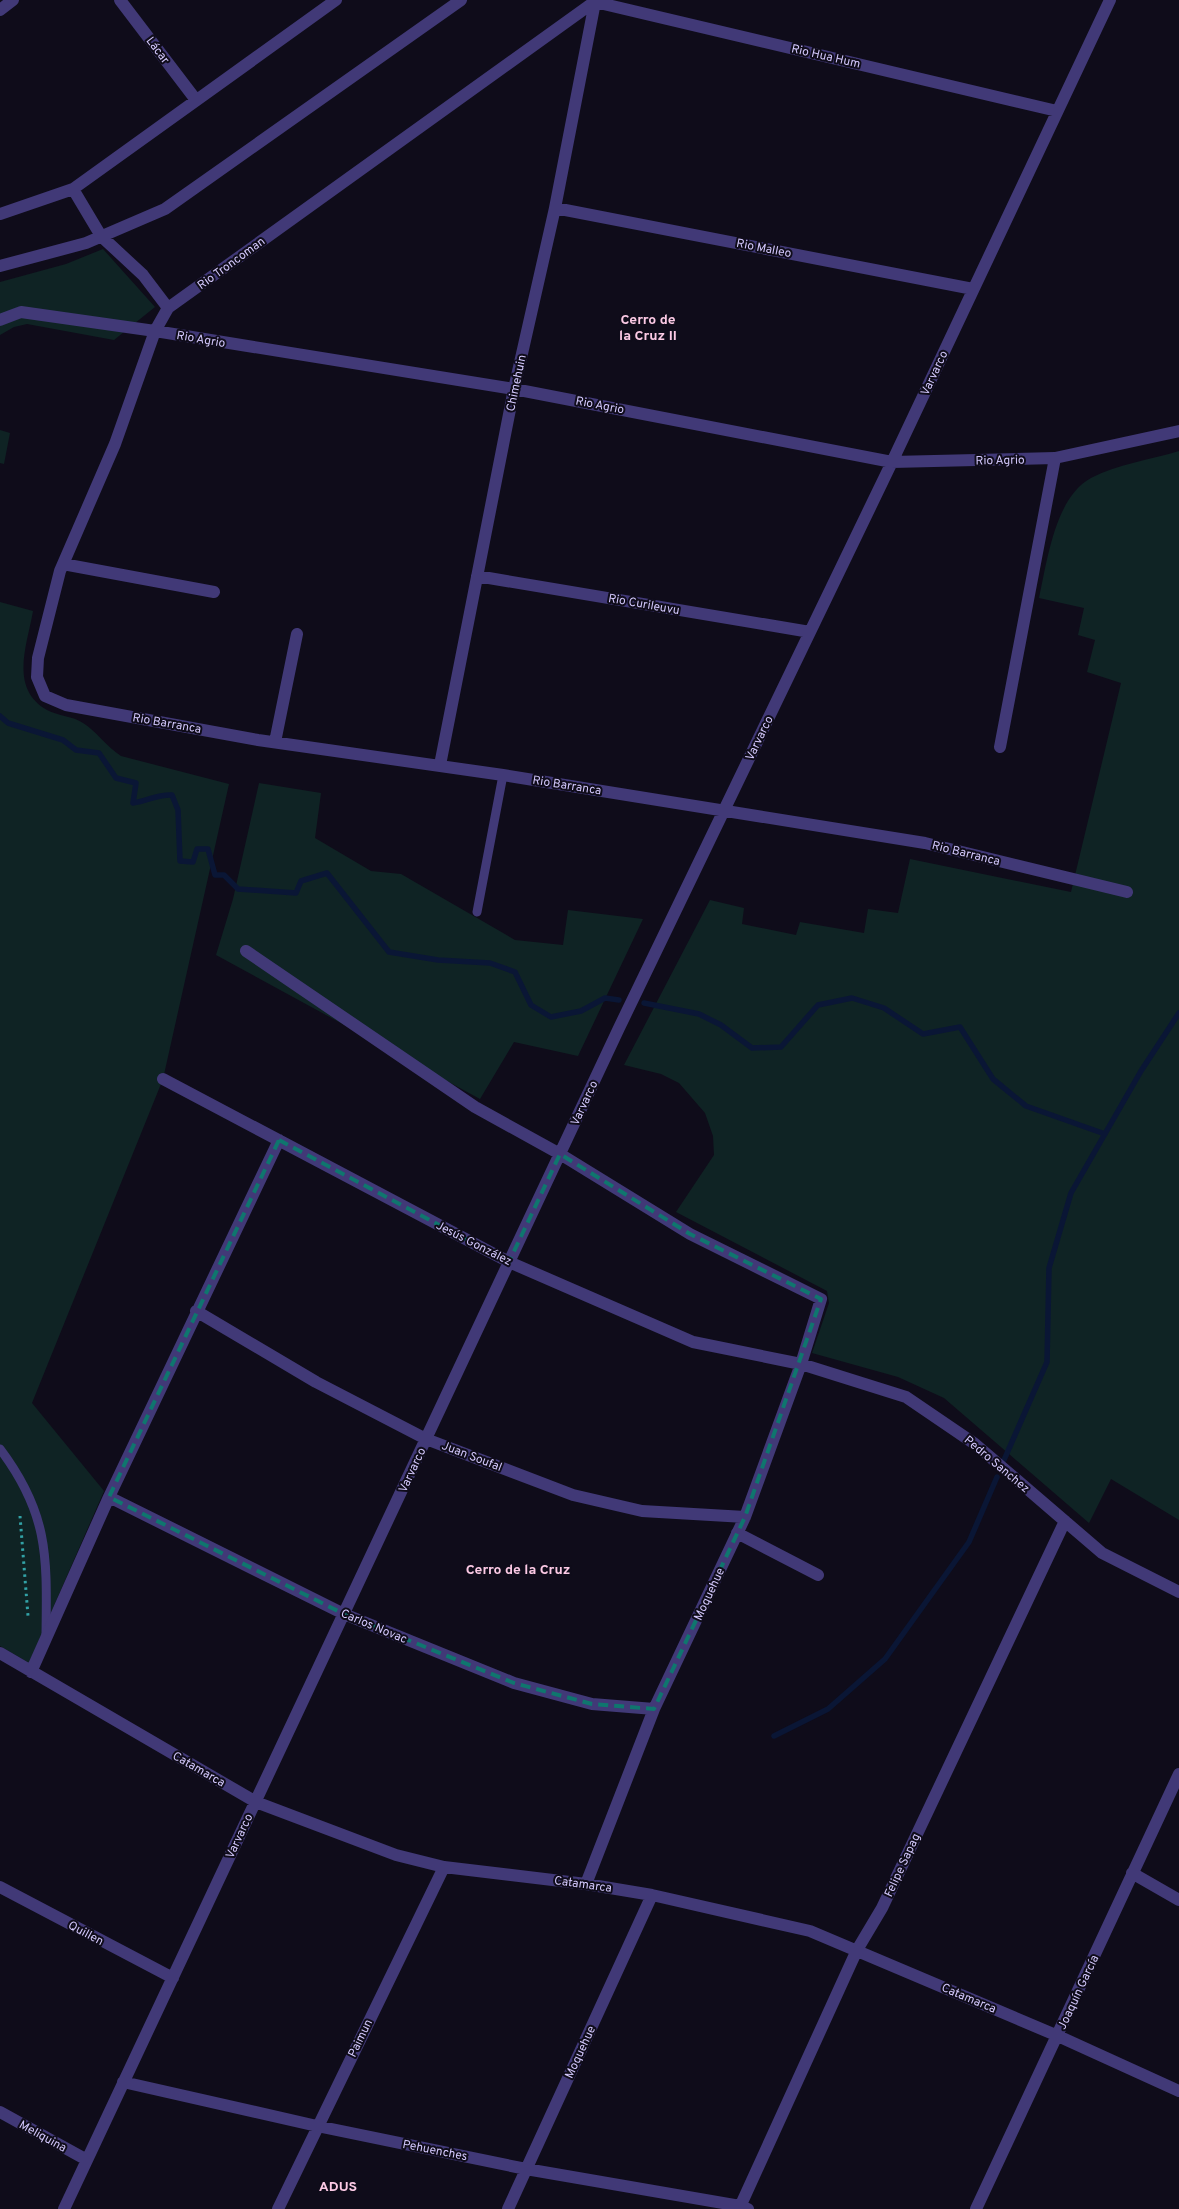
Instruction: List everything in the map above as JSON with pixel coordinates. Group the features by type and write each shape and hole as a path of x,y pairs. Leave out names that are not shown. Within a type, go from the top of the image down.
{"street":[{"path":"0,10 13,0"},
{"name":"Lácar","path":"120,0 196,100"},
{"path":"0,214 73,189 336,0"},
{"path":"0,266 86,243 165,209 462,0"},
{"name":"Varvarco","path":"64,2209 560,1154 892,462 1110,0"},
{"name":"Rio Hua Hum","path":"595,1 1057,111"},
{"name":"Chimehuin","path":"440,766 514,388 555,208 595,1"},
{"name":"Rio Troncoman","path":"38,658 63,564 115,444 155,331 168,308 595,1"},
{"path":"73,189 101,236 143,274 168,308"},
{"name":"Rio Malleo","path":"555,208 973,289"},
{"name":"Rio Agrio","path":"0,320 20,312 155,331 514,388 892,462 1055,458 1179,431"},
{"path":"1000,746 1055,458"},
{"path":"63,564 214,592"},
{"name":"Rio Curileuvu","path":"478,576 810,632"},
{"path":"274,742 298,634"},
{"name":"Rio Barranca","path":"38,658 37,677 45,696 66,704 274,742 503,775 925,843 1127,892"},
{"path":"246,951 476,1107 560,1154"},
{"name":"Jesús González","path":"163,1079 509,1262 693,1342 801,1364"},
{"path":"30,1672 196,1311 279,1140"},
{"name":"Moquehue","path":"560,1154 690,1234 821,1300 801,1364 745,1517 654,1710 586,1884"},
{"name":"Juan Soufal","path":"196,1311 316,1382 426,1439 574,1495 642,1511 745,1517"},
{"name":"Pedro Sanchez","path":"801,1364 906,1397 975,1444 1102,1553 1179,1592"},
{"name":"Carlos Novac","path":"109,1497 344,1614 514,1683 592,1704 654,1710"},
{"name":"Felipe Sapag","path":"742,2208 857,1950 882,1908 1065,1521"},
{"path":"737,1533 818,1575"},
{"name":"Catamarca","path":"0,1654 256,1802 396,1855 444,1867 586,1884 652,1895 810,1931 1058,2036 1179,2091"},
{"name":"Joaquín García","path":"976,2209 1179,1774"},
{"name":"Paimun","path":"278,2209 444,1867"},
{"path":"1132,1873 1179,1900"},
{"name":"Quillen","path":"0,1887 173,1978"},
{"name":"Moquehue","path":"508,2209 652,1895"},
{"name":"Pehuenches","path":"123,2082 317,2126 526,2169 742,2208"},
{"name":"Meliquina","path":"0,2112 87,2160"}],"lane":[{"path":"477,912 503,775"},
{"path":"0,1449 17,1472 27,1490 42,1535 47,1581 46,1637"}],"path":[{"path":"20,1513 28,1616"}],"highlighted area":[{"path":"279,1140 509,1262 560,1154 690,1234 821,1299 745,1517 654,1709 592,1704 514,1683 344,1614 109,1497"}],"green space":[{"path":"103,249 155,307 114,340 27,324 14,327 0,335 0,282 66,264"},
{"path":"0,430 10,433 4,464 0,463"},
{"path":"1179,451 1179,1520 1111,1479 1089,1523 944,1398 898,1377 812,1353 829,1303 827,1291 676,1212 714,1155 713,1136 705,1113 679,1083 661,1074 624,1065 710,900 744,908 742,924 796,935 800,922 864,933 868,909 898,913 910,859 1071,892 1121,683 1087,672 1095,640 1078,635 1084,608 1039,598 1049,549 1061,515 1079,487 1091,478 1112,469"},
{"path":"0,602 33,611 25,652 24,678 28,690 35,701 51,712 83,723 121,756 229,784 163,1079 32,1403 104,1491 29,1663 0,1646"},
{"path":"259,783 321,793 315,838 371,871 401,874 515,940 563,945 568,910 643,919 578,1056 514,1042 480,1099 216,955 233,899"}],"waterway":[{"path":"0,716 8,723 63,740 76,750 99,753 116,778 136,783 133,803 172,795 178,810 180,861 193,862 197,849 208,849 215,875 224,875 238,889 296,893 301,881 327,873 389,952 438,960 490,963 515,972 531,1005 551,1017 581,1011 605,998 619,1000"},
{"path":"644,1003 699,1014 721,1025 752,1048 781,1047 818,1005 852,998 884,1008 923,1034 960,1027 993,1079 1026,1106 1105,1134"},
{"path":"1004,1460 1047,1362 1049,1268 1071,1193 1141,1071 1179,1013"},
{"path":"774,1736 828,1709 885,1659 969,1542 997,1477"}],"district":[{"name":"Cerro de la Cruz II","path":"648,328"},
{"name":"Cerro de la Cruz","path":"518,1569"},
{"name":"ADUS","path":"338,2186"}]}
